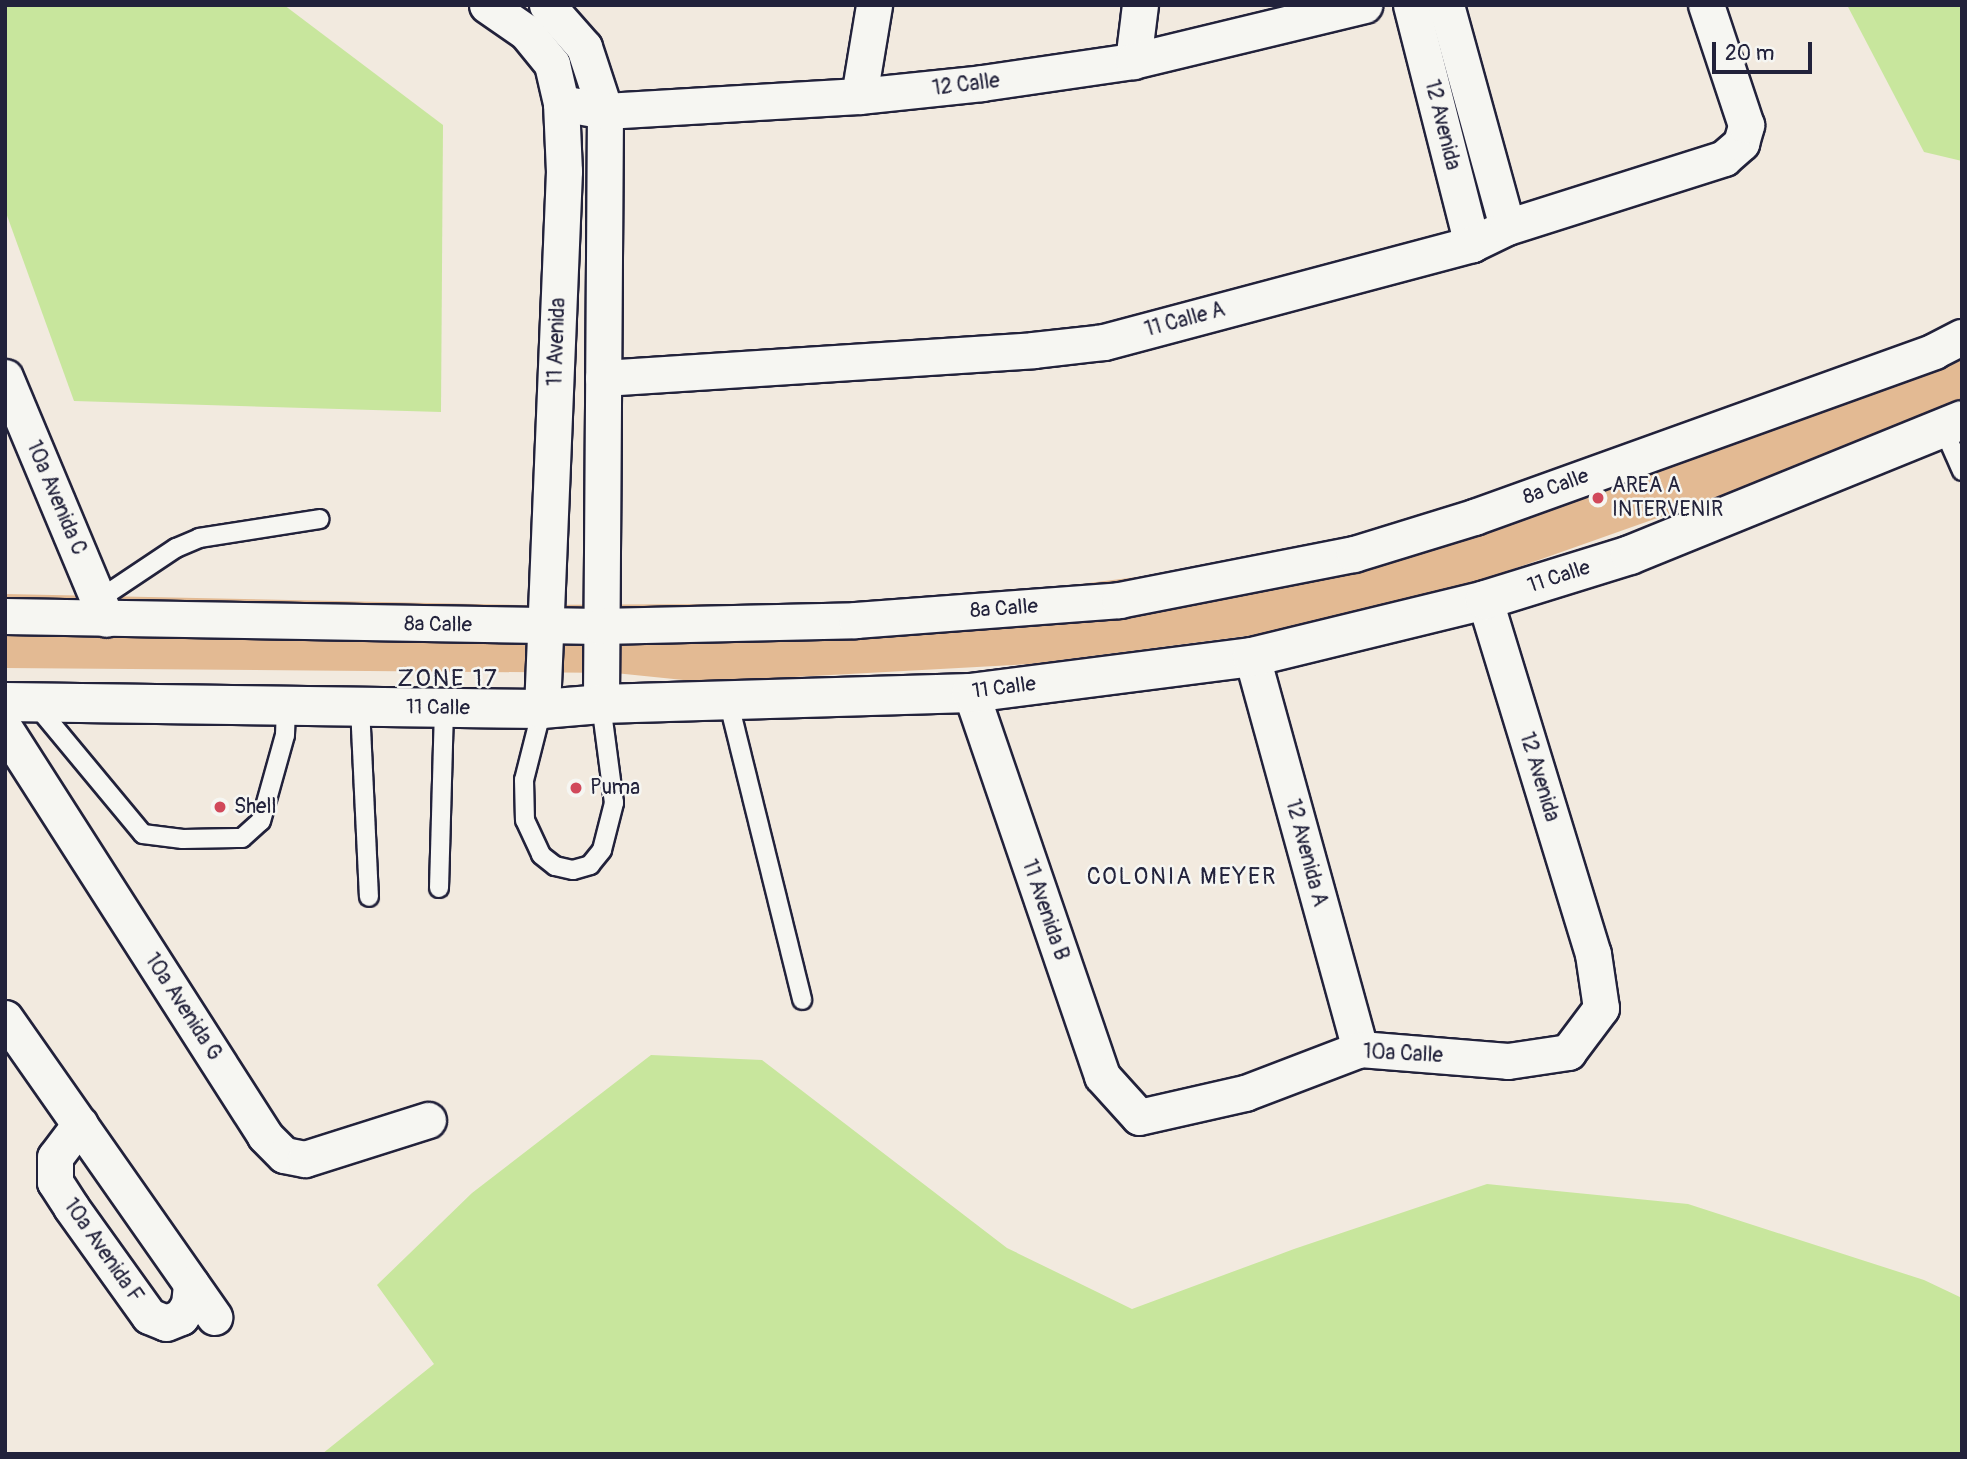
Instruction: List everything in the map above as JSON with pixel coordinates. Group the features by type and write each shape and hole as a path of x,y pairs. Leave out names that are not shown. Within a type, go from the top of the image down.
{"street":[{"name":"11 Avenida","path":"487,5 526,32 552,64 561,103 564,171 542,709"},
{"path":"859,96 874,5"},
{"path":"1133,61 1140,5"},
{"name":"12 Calle","path":"561,103 605,111 859,96 982,83 1133,61 1364,5"},
{"name":"12 Avenida","path":"1411,5 1472,244"},
{"name":"12 Avenida","path":"1446,5 1507,227"},
{"name":"11 Calle A","path":"603,378 1033,350 1104,342 1472,244 1507,227 1724,158 1741,143 1746,125 1706,5"},
{"path":"549,6 584,47 605,111 601,704"},
{"name":"8a Calle","path":"5,616 102,609 546,627 856,620 1119,600 1354,554 1474,517 1934,351 1962,337"},
{"name":"10a Avenida C","path":"5,377 102,609"},
{"name":"11 Calle","path":"19,702 542,709 601,704 971,693 1252,657 1485,600 1630,555 1952,424"},
{"name":"12 Avenida","path":"1485,600 1594,954"},
{"name":"12 Avenida A","path":"1252,657 1360,1049"},
{"name":"11 Avenida B","path":"971,693 1102,1076 1139,1117"},
{"name":"10a Avenida G","path":"5,729 265,1136 284,1155 305,1159 428,1120"},
{"name":"10a Calle","path":"1139,1117 1245,1093 1360,1049 1508,1061 1568,1052 1601,1008 1594,954"},
{"path":"8,1028 80,1124 214,1317"},
{"name":"10a Avenida F","path":"80,1124 55,1157 55,1182 71,1207 149,1316 166,1323 181,1317 189,1304 191,1284"}],"lane":[{"path":"1952,424 1962,471"},
{"path":"102,609 176,548 200,538 320,519"},
{"path":"728,700 802,1000"},
{"path":"19,702 143,834 183,839 242,838 261,821 285,735 286,706"},
{"path":"542,709 524,780 525,820 541,855 555,866 573,870 590,865 602,850 614,803 601,704"},
{"path":"360,707 369,897"},
{"path":"439,888 444,707"}],"green space":[{"path":"5,5 284,5 443,125 441,412 74,401 5,210"},
{"path":"1847,5 1962,5 1962,161 1924,152"},
{"path":"651,1055 762,1060 1007,1248 1132,1309 1294,1249 1487,1184 1688,1204 1924,1280 1962,1298 1962,1454 322,1454 434,1364 377,1285 472,1193"}],"building":[{"name":"AREA A INTERVENIR","path":"1962,337 1962,410 1491,577 1270,633 1030,664 703,682 615,673 5,668 5,594 519,605 926,603 1283,559 1675,436"}],"place":[{"name":"AREA A INTERVENIR","path":"1598,498"},
{"name":"Puma","path":"576,788"},
{"name":"Shell","path":"220,807"}],"district":[{"name":"ZONE 17","path":"448,679"},
{"name":"COLONIA MEYER","path":"1182,877"}]}
